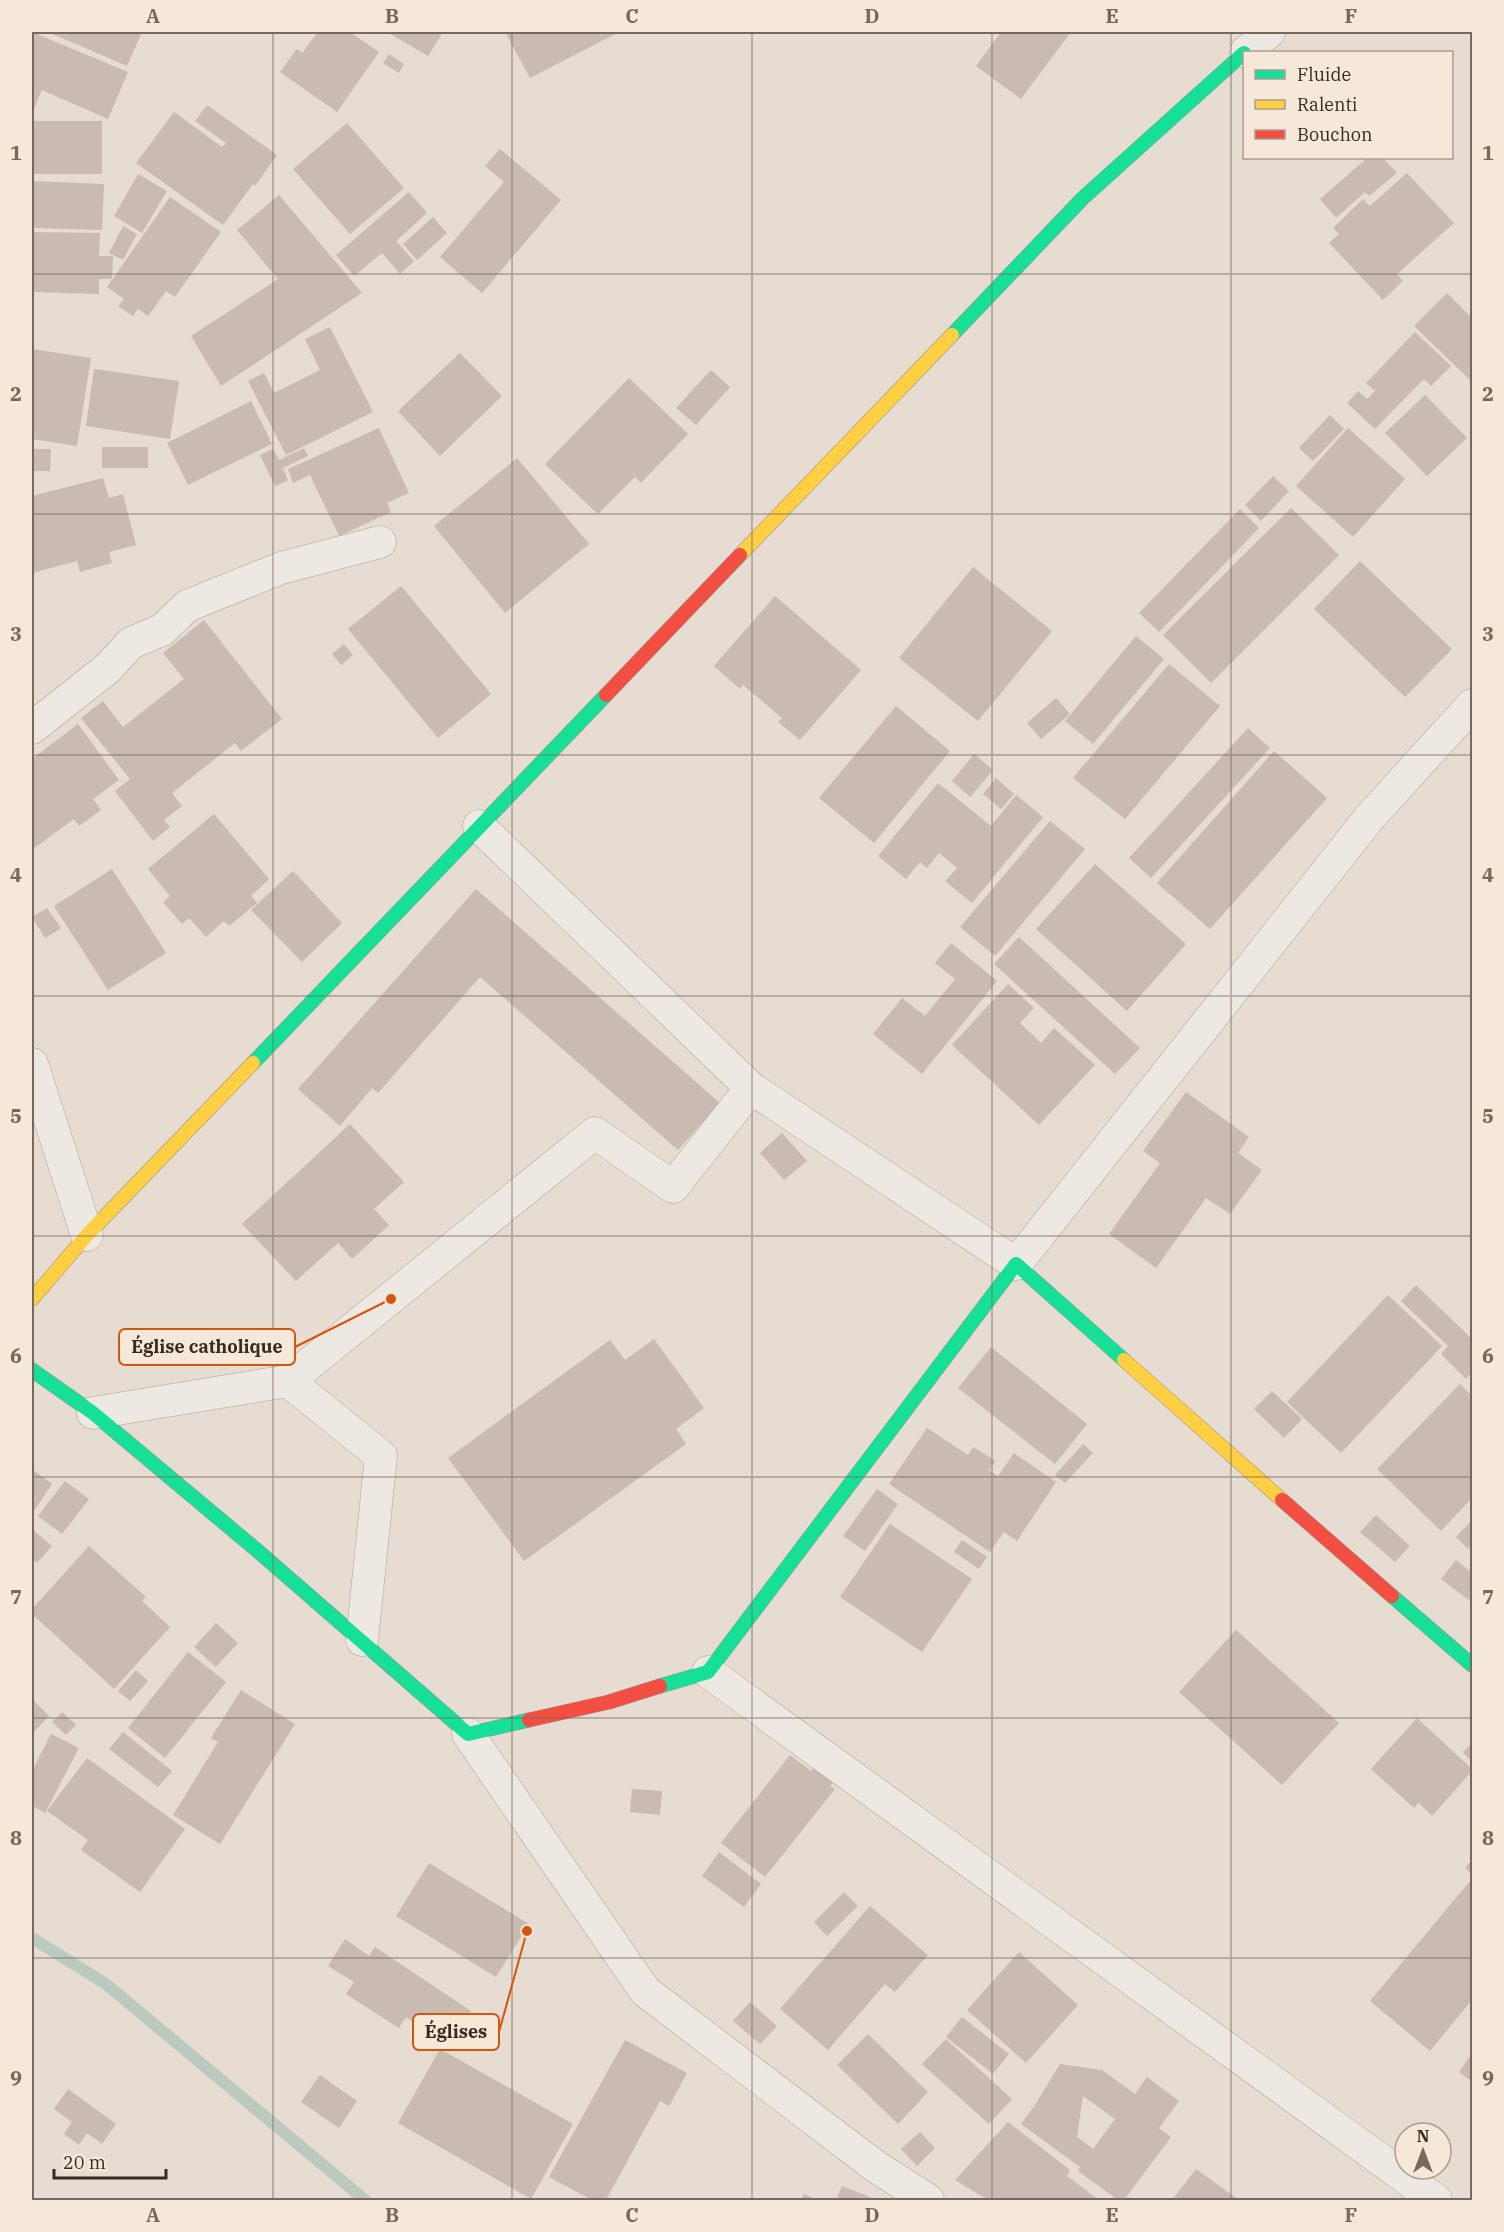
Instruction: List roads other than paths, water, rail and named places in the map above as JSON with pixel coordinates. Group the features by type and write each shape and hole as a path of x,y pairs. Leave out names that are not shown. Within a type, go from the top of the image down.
{"street":[{"path":"1247,51 1269,32"},
{"path":"32,1299 87,1235 1083,198 1243,55"},
{"path":"32,728 108,668 131,643 162,630 187,606 281,568 380,542"},
{"path":"468,1734 609,1702 708,1672 1016,1264 1370,817 1473,705"},
{"path":"479,826 751,1088 1016,1264 1256,1478 1473,1665"},
{"path":"32,1064 87,1235"},
{"path":"93,1413 288,1381 595,1132 673,1187 751,1088"},
{"path":"32,1370 93,1413 362,1640 468,1734 645,1991 875,2166 928,2200"},
{"path":"288,1381 381,1456 362,1640"},
{"path":"708,1672 1436,2200"}],"waterway":[{"path":"32,1938 106,1984 365,2200"}],"place":[{"name":"Église catholique","path":"391,1299"},
{"name":"Églises","path":"527,1931"}]}
